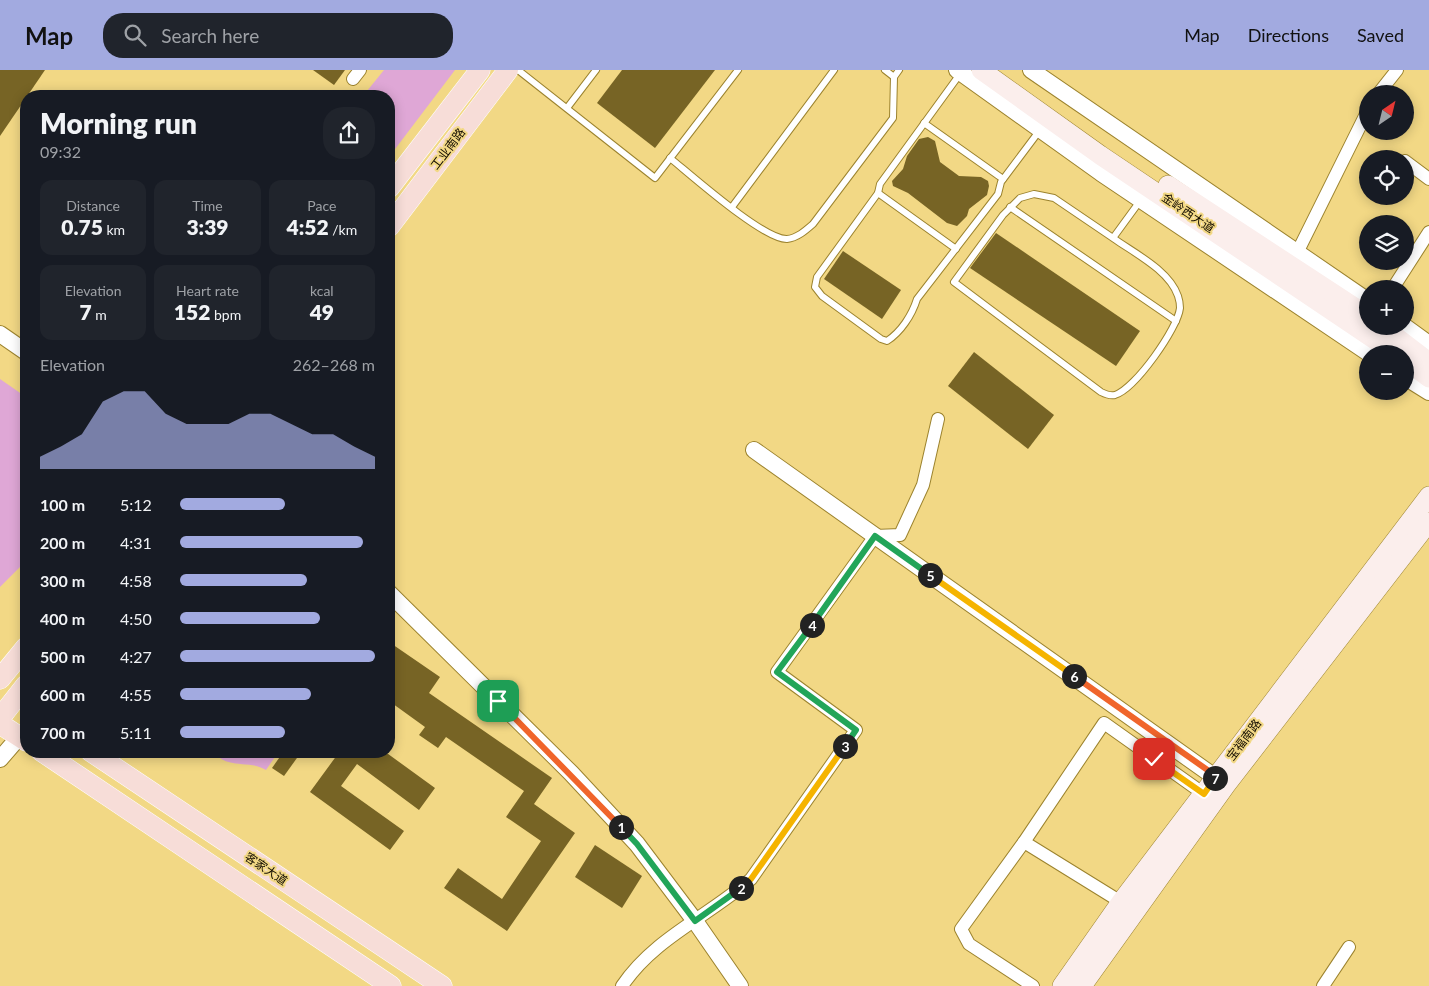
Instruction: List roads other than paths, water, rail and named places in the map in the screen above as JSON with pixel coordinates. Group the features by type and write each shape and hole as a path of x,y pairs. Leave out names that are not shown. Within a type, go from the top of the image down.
{"main road":[{"name":"工业南路","path":"395,180 480,70"},
{"name":"工业南路","path":"395,219 508,70"},
{"name":"金岭西大道","path":"982,70 1100,155 1383,345"},
{"name":"金岭西大道","path":"1004,70 1107,144 1294,259 1359,309"},
{"path":"1394,335 1429,362"},
{"path":"1414,367 1429,378"},
{"name":"宝福南路","path":"1082,986 1221,781 1429,496"},
{"name":"宝福南路","path":"1062,986 1121,902 1204,794 1221,781 1429,522"},
{"path":"0,679 20,654"},
{"path":"0,718 17,697"},
{"path":"0,724 20,737"},
{"path":"51,758 391,986"},
{"name":"客家大道","path":"100,758 442,986"}],"street":[{"path":"1031,70 1294,259 1359,297"},
{"path":"1385,85 1396,70"},
{"path":"959,71 1141,200 1359,347"},
{"path":"1294,259 1359,128"},
{"path":"1414,168 1429,179"},
{"path":"1398,280 1429,232"},
{"path":"1414,333 1429,344"},
{"path":"0,334 20,348"},
{"path":"1414,383 1429,392"},
{"path":"875,536 900,535 923,486 938,419"},
{"path":"754,450 1221,781"},
{"path":"622,986 629,975 656,948 731,896 751,879 856,730 777,672 875,536"},
{"path":"395,599 571,773 637,844 695,921 740,986"},
{"path":"1033,986 969,944 962,929 1024,842 1104,723 1204,794"},
{"path":"0,759 20,742"},
{"path":"1024,842 1121,902"},
{"path":"1323,986 1349,947"}],"lane":[{"path":"518,70 655,178 738,70"},
{"path":"567,108 596,70"},
{"path":"732,207 834,70"},
{"path":"885,70 894,76"},
{"path":"670,158 764,232 786,239 799,235 813,224 893,118 894,76 899,70"},
{"path":"959,71 880,184 878,193 817,277 815,287 822,296 836,307 881,339 887,340 896,335 914,310 917,300 998,194 1003,180 1040,129"},
{"path":"924,123 1003,180"},
{"path":"878,193 956,249"},
{"path":"1034,194 1054,198 1113,238 1158,270 1178,295 1180,307 1176,321 1142,375 1132,385 1113,396 1101,392 954,282 1010,207 1020,198 1034,194"},
{"path":"1113,238 1141,200"},
{"path":"1010,207 1176,321"}]}
